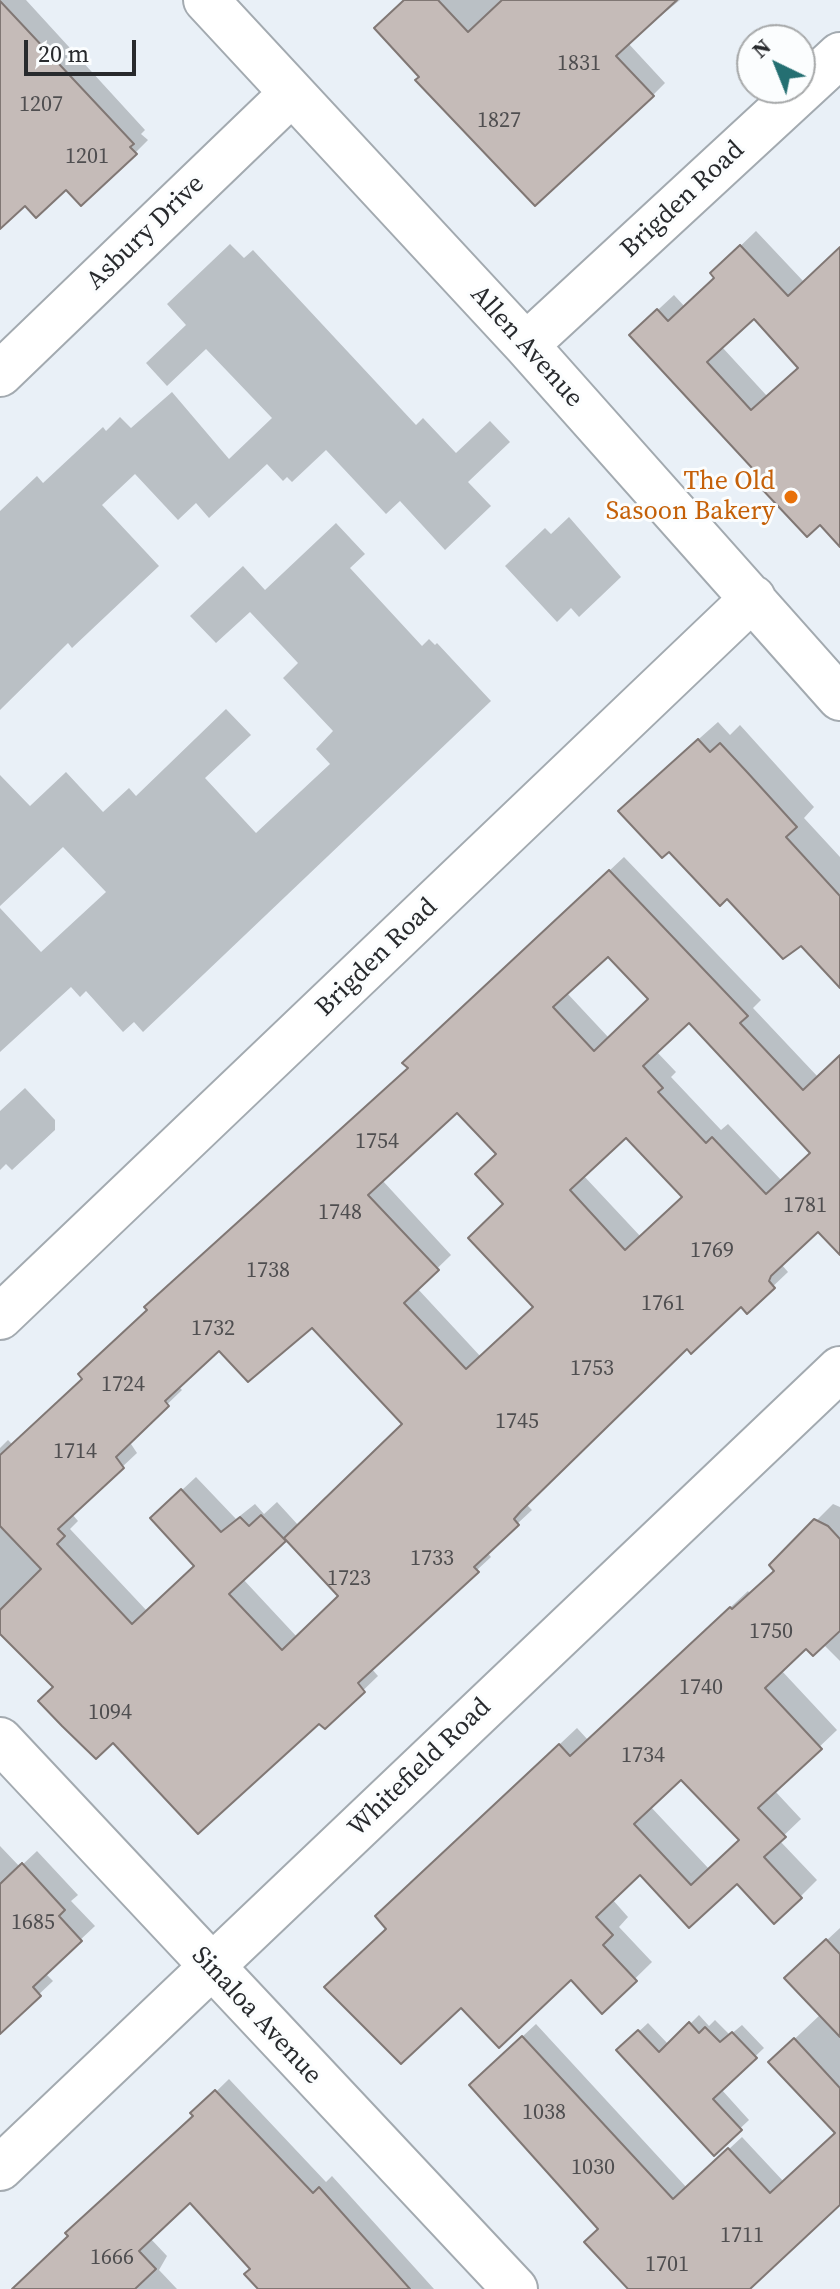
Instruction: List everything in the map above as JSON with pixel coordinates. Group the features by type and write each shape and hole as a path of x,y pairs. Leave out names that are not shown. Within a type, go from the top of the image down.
{"street":[{"name":"Allen Avenue","path":"206,0 526,345 840,698"},
{"name":"Brigden Road","path":"526,345 840,55"},
{"name":"Asbury Drive","path":"0,374 292,93"},
{"name":"Brigden Road","path":"0,1317 753,598"},
{"name":"Whitefield Road","path":"0,2168 840,1369"},
{"name":"Sinaloa Avenue","path":"0,1740 209,1967 515,2289"}],"building":[{"path":"404,0 438,0 468,32 502,0 677,0 616,56 654,96 535,206 415,80 419,77 374,28"},
{"path":"0,1 134,144 130,147 137,154 81,206 66,190 36,218 25,206 0,229"},
{"path":"740,245 788,296 840,247 840,547 820,525 807,537 760,487 765,482 629,335 657,309 668,321 714,278 710,273","holes":["754,319 798,368 751,410 707,362"]},
{"path":"698,739 710,752 720,743 797,827 786,837 840,896 840,988 801,946 783,959 727,899 720,906 669,852 662,858 618,811"},
{"path":"609,870 748,1016 740,1023 803,1090 840,1055 840,1255 818,1232 771,1276 769,1281 775,1288 747,1314 741,1307 691,1354 687,1349 521,1511 514,1519 519,1525 474,1567 479,1572 358,1683 365,1692 325,1729 319,1724 198,1834 113,1743 96,1759 62,1726 38,1701 53,1687 0,1634 0,1610 41,1569 0,1526 0,1455 82,1379 78,1374 147,1310 144,1307 408,1068 402,1063","holes":["608,957 648,999 594,1051 553,1007","689,1023 810,1153 766,1194 712,1137 706,1143 658,1092 663,1088 643,1066","457,1113 496,1154 475,1174 503,1204 468,1238 533,1307 466,1369 404,1303 439,1270 368,1195","626,1138 682,1197 625,1250 570,1190","312,1328 402,1424 284,1538 338,1596 282,1650 229,1594 286,1541 261,1515 249,1526 240,1517 221,1532 181,1489 150,1518 194,1566 132,1624 57,1544 65,1536 58,1529 124,1468 116,1457 169,1406 165,1401 219,1351 248,1382"]},
{"path":"814,1519 828,1526 840,1539 840,1631 813,1656 806,1649 765,1688 822,1749 758,1808 786,1837 764,1857 802,1898 774,1924 737,1884 689,1928 640,1875 596,1917 613,1935 603,1945 637,1981 602,2014 571,1980 499,2048 461,2008 401,2064 324,1987 386,1929 375,1916 559,1744 570,1756 730,1607 732,1609 774,1571 769,1565","holes":["681,1780 739,1840 691,1885 634,1824"]},
{"path":"22,1863 65,1910 59,1916 82,1941 33,1987 41,1996 0,2034 0,1884"},
{"path":"826,1939 840,1954 840,2037 784,1978"},
{"path":"689,2022 699,2033 705,2027 720,2042 732,2032 757,2058 713,2099 742,2130 714,2156 616,2050 638,2030 659,2052"},
{"path":"522,2036 673,2199 728,2148 770,2193 835,2133 768,2062 794,2038 840,2088 840,2205 750,2289 628,2289 584,2242 598,2229 469,2085"},
{"path":"215,2090 313,2193 319,2187 410,2289 258,2289 244,2274 250,2269 190,2203 139,2251 156,2269 135,2289 12,2289 68,2236 65,2233 193,2116 190,2113"}],"place":[{"name":"The Old Sasoon Bakery","path":"791,497"}]}
